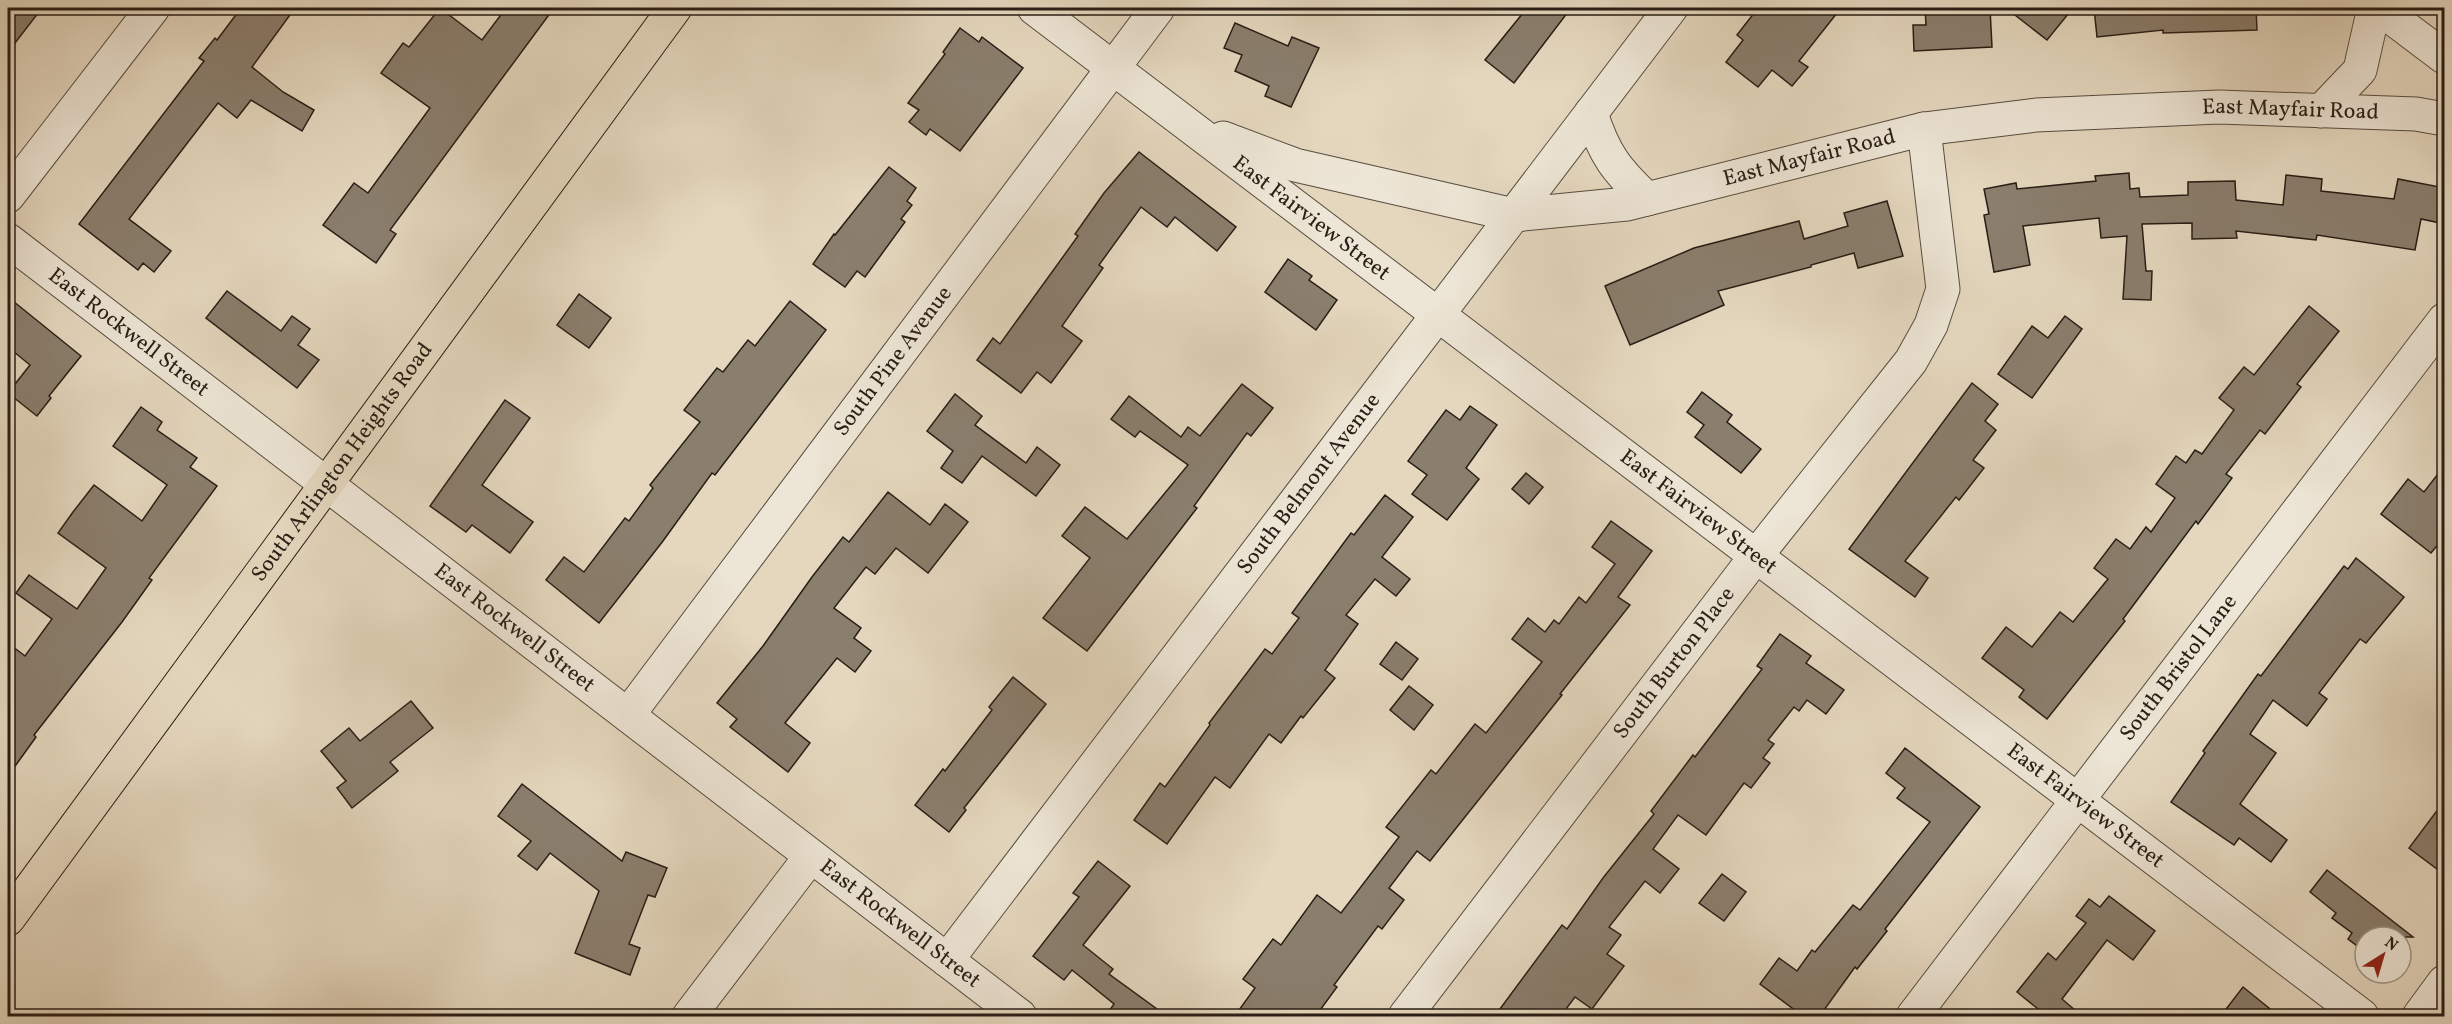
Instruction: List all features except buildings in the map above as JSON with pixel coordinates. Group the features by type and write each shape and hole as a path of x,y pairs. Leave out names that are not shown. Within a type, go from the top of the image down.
{"main road":[{"name":"South Arlington Heights Road","path":"8,919 675,8"}],"street":[{"path":"8,196 153,8"},
{"name":"East Fairview Street","path":"1034,8 2362,1017"},
{"name":"South Pine Avenue","path":"628,715 1158,8"},
{"name":"South Belmont Avenue","path":"947,960 1671,8"},
{"path":"2321,111 2360,70 2374,8"},
{"path":"2379,8 2445,57"},
{"name":"East Mayfair Road","path":"1187,124 1295,165 1514,214 1627,204 1924,129 2036,115 2219,107 2416,114 2445,118"},
{"path":"1592,113 1600,143 1614,165 1647,199"},
{"name":"South Burton Place","path":"1405,1017 1756,556 1911,361 1931,326 1943,289 1924,129"},
{"name":"East Rockwell Street","path":"8,240 1020,1017"},
{"name":"South Bristol Lane","path":"1913,1017 2445,320"},
{"path":"689,1017 811,856"},
{"path":"2419,1017 2445,982"}]}
